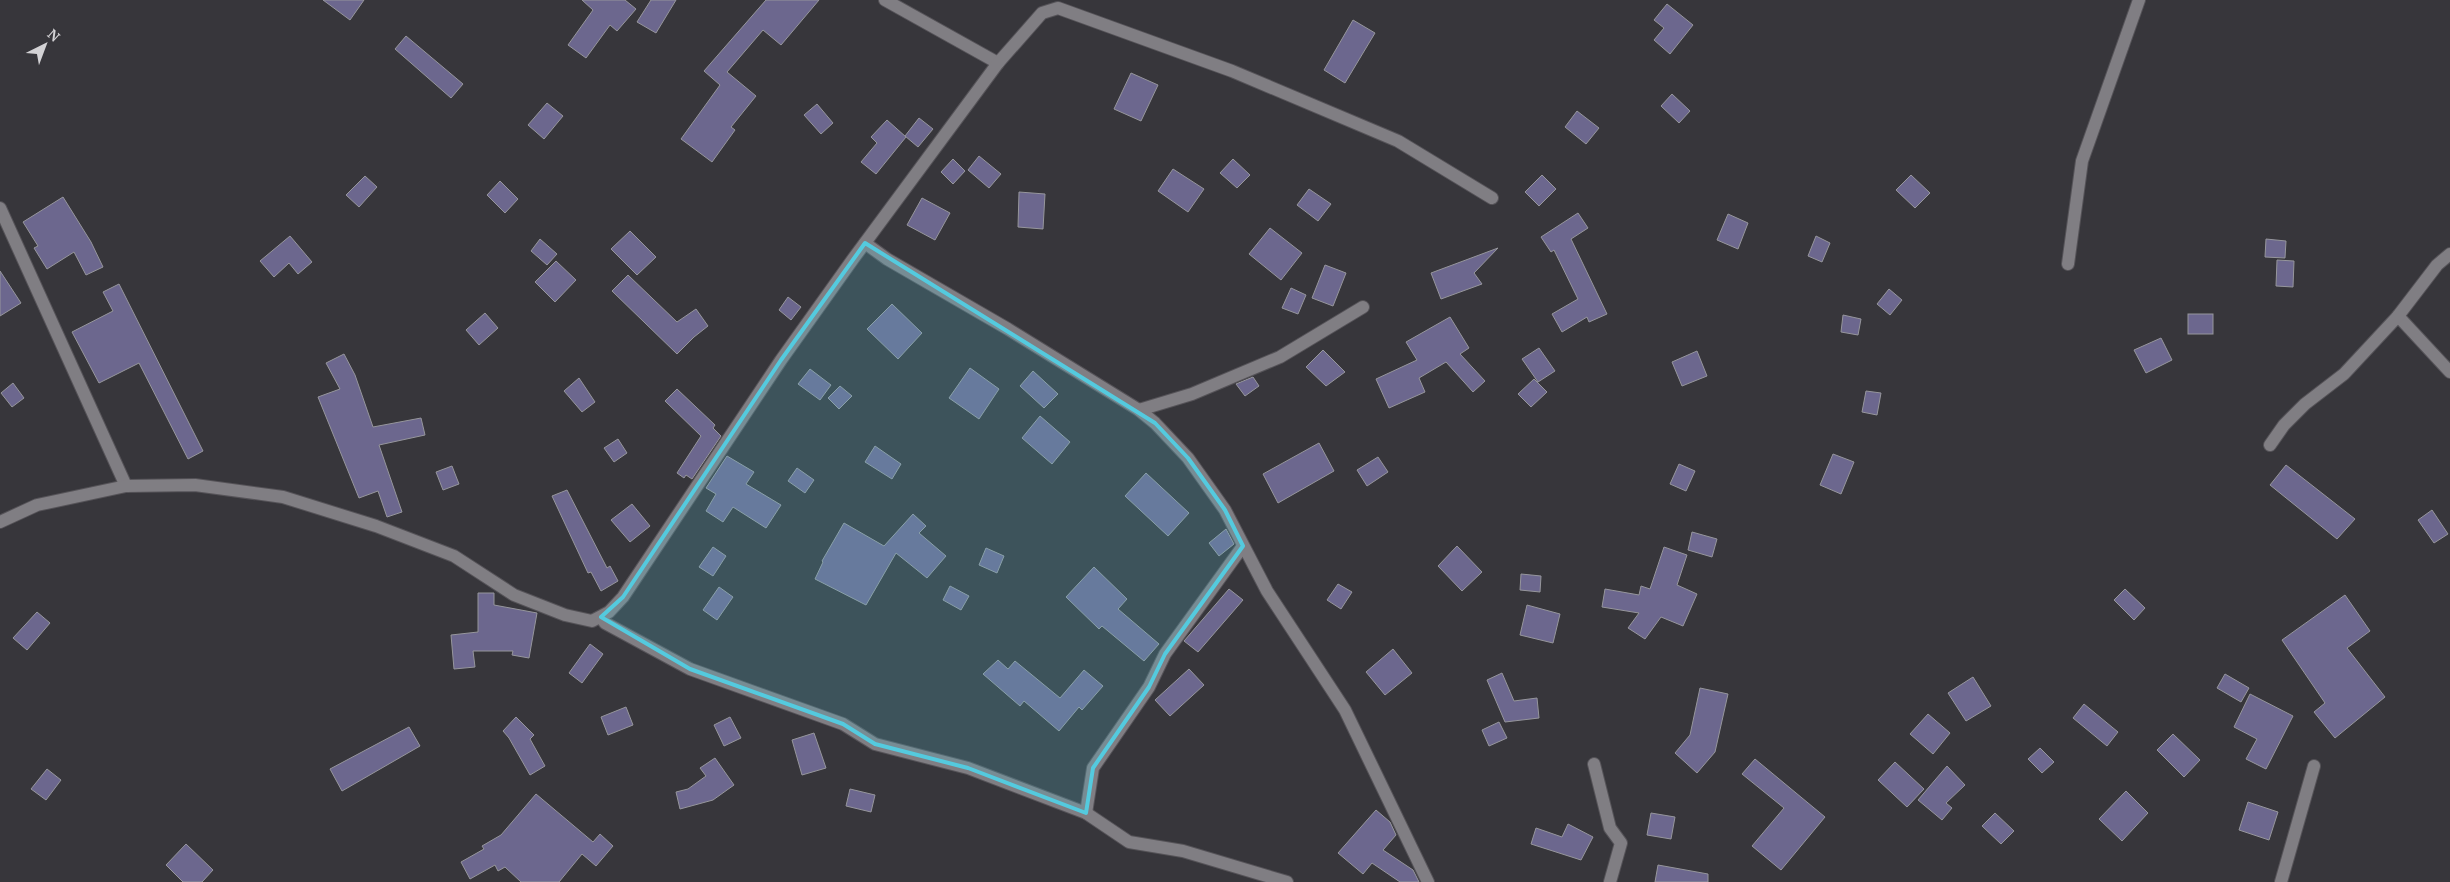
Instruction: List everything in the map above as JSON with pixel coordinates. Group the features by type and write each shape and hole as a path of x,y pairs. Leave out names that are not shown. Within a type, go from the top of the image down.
{"street":[{"path":"885,0 998,63"},
{"path":"2068,264 2082,161 2139,0"},
{"path":"0,522 37,504 126,486 195,485 283,497 376,526 454,556 514,595 565,616 592,621 601,617 623,597 781,360 865,243 998,63 1042,13 1052,5 1223,68 1398,141 1492,198"},
{"path":"0,208 126,486"},
{"path":"865,243 888,260 1008,329 1139,410 1155,423 1188,458 1225,510 1267,592 1345,710 1428,882"},
{"path":"2270,444 2284,425 2305,404 2344,374 2398,316 2437,265 2450,254"},
{"path":"1139,410 1192,394 1280,357 1363,307"},
{"path":"2398,316 2450,372"},
{"path":"1086,813 1093,768 1149,687 1165,654 1243,546"},
{"path":"601,617 605,623 690,669 843,724 875,744 968,768 1086,813 1130,842 1184,851 1287,882"},
{"path":"1594,764 1610,828 1621,843 1610,882"},
{"path":"2281,882 2314,766"}],"highlighted area":[{"path":"865,243 1155,423 1188,458 1225,510 1243,546 1165,654 1149,687 1093,768 1086,813 968,768 875,744 843,724 690,669 601,617 623,597 781,360"}],"building":[{"path":"323,0 364,0 350,20"},
{"path":"582,0 625,0 636,9 617,31 610,25 586,58 568,45 593,10"},
{"path":"651,0 676,0 656,33 637,22"},
{"path":"766,0 819,0 781,45 763,30 727,72 756,96 731,127 735,130 712,162 681,139 720,85 704,71"},
{"path":"1667,4 1693,25 1670,54 1654,40 1664,28 1654,20"},
{"path":"1353,20 1375,33 1345,83 1324,70"},
{"path":"406,36 463,84 451,98 395,49"},
{"path":"1131,73 1158,85 1141,121 1114,109"},
{"path":"1672,94 1690,111 1679,123 1661,106"},
{"path":"547,103 563,116 544,139 528,125"},
{"path":"817,104 833,123 821,134 804,115"},
{"path":"1577,111 1599,128 1586,144 1565,127"},
{"path":"919,118 933,129 918,147 905,136"},
{"path":"887,120 906,137 876,174 861,162 877,143 871,137"},
{"path":"979,156 1001,174 989,188 968,170"},
{"path":"953,159 965,171 953,184 941,172"},
{"path":"1233,159 1250,175 1237,188 1220,173"},
{"path":"1173,169 1204,189 1188,212 1158,191"},
{"path":"1542,175 1556,189 1539,206 1525,192"},
{"path":"1911,175 1930,193 1915,208 1896,190"},
{"path":"365,176 377,187 359,207 346,195"},
{"path":"500,181 518,199 505,213 487,195"},
{"path":"1309,189 1331,204 1318,221 1297,205"},
{"path":"1019,192 1045,194 1043,229 1018,227"},
{"path":"63,197 91,242 103,267 86,275 74,252 47,269 34,248 38,246 23,222"},
{"path":"922,198 950,213 935,240 907,225"},
{"path":"1578,213 1588,228 1571,239 1607,314 1589,322 1587,317 1562,332 1552,314 1578,299 1554,250 1551,252 1541,237"},
{"path":"1728,214 1748,223 1738,249 1717,240"},
{"path":"1270,228 1302,253 1281,280 1249,254"},
{"path":"630,231 656,257 637,275 611,249"},
{"path":"290,236 312,262 298,274 289,263 274,277 260,261"},
{"path":"1816,236 1830,243 1822,262 1808,256"},
{"path":"540,239 557,254 547,265 531,251"},
{"path":"2266,239 2286,241 2285,258 2265,257"},
{"path":"1498,248 1474,273 1482,284 1441,299 1431,273"},
{"path":"2277,260 2294,261 2293,287 2276,286"},
{"path":"556,261 576,280 555,302 535,282"},
{"path":"1325,265 1346,273 1333,306 1312,298"},
{"path":"0,271 21,303 0,316"},
{"path":"628,275 677,322 696,309 708,326 677,354 612,291"},
{"path":"119,284 203,451 188,459 139,363 99,383 72,332 113,311 103,292"},
{"path":"1291,288 1306,295 1298,314 1282,308"},
{"path":"1889,289 1902,300 1890,315 1877,304"},
{"path":"788,297 801,307 791,320 779,310"},
{"path":"892,304 922,333 898,359 867,329"},
{"path":"485,313 498,328 479,345 466,330"},
{"path":"2188,314 2213,314 2213,334 2188,334"},
{"path":"1843,315 1861,319 1858,335 1841,332"},
{"path":"1450,317 1469,348 1460,354 1485,381 1473,392 1446,362 1419,378 1425,392 1389,408 1376,379 1417,360 1406,342"},
{"path":"2161,338 2172,360 2146,373 2134,350"},
{"path":"1539,348 1555,371 1538,382 1522,359"},
{"path":"1323,350 1345,372 1326,386 1306,367"},
{"path":"1697,351 1707,376 1682,386 1672,362"},
{"path":"344,354 355,375 373,427 421,418 425,435 379,445 402,512 387,517 378,491 359,498 318,397 340,389 326,363"},
{"path":"970,368 999,389 979,419 949,398"},
{"path":"810,369 831,385 820,400 798,384"},
{"path":"1033,371 1058,394 1044,408 1020,386"},
{"path":"1253,377 1259,386 1245,396 1236,384"},
{"path":"579,378 595,402 582,412 564,391"},
{"path":"1534,379 1547,392 1531,407 1518,394"},
{"path":"13,383 24,398 12,407 1,393"},
{"path":"840,386 852,396 839,409 828,398"},
{"path":"677,389 715,425 713,428 721,436 692,479 686,475 684,478 677,473 701,436 665,401"},
{"path":"1866,391 1881,393 1877,415 1862,412"},
{"path":"1040,416 1070,442 1052,464 1022,438"},
{"path":"618,439 627,453 614,462 604,448"},
{"path":"1319,443 1334,471 1278,503 1263,474"},
{"path":"875,446 901,464 892,479 865,462"},
{"path":"1833,454 1854,462 1841,494 1820,485"},
{"path":"727,456 754,472 746,484 781,505 766,528 733,507 723,522 706,511 716,494 706,488"},
{"path":"1378,457 1388,472 1367,486 1357,470"},
{"path":"1679,464 1695,471 1686,491 1670,484"},
{"path":"2286,465 2355,519 2337,539 2270,485"},
{"path":"452,466 459,484 443,490 436,472"},
{"path":"797,468 814,480 805,493 788,481"},
{"path":"1146,473 1189,513 1168,536 1125,496"},
{"path":"567,490 607,568 610,566 618,581 601,591 591,572 588,573 552,496"},
{"path":"632,504 650,526 630,542 611,520"},
{"path":"2432,510 2448,534 2434,543 2418,520"},
{"path":"913,514 926,526 919,533 946,556 927,578 896,553 866,605 815,579 822,561 844,523 884,546"},
{"path":"1226,529 1234,544 1219,556 1209,543"},
{"path":"1692,532 1717,539 1712,557 1688,550"},
{"path":"1457,546 1482,572 1462,591 1438,566"},
{"path":"713,547 726,556 713,576 699,567"},
{"path":"1664,547 1687,555 1677,585 1697,594 1683,626 1661,617 1645,639 1628,628 1639,613 1602,607 1605,589 1639,595 1641,586 1650,589"},
{"path":"986,548 1004,556 997,573 979,565"},
{"path":"1094,567 1127,599 1118,609 1159,644 1144,661 1102,626 1099,629 1066,597"},
{"path":"1521,574 1541,576 1540,592 1520,590"},
{"path":"1338,584 1352,592 1341,609 1327,600"},
{"path":"950,586 969,596 961,610 943,600"},
{"path":"719,587 733,597 717,620 703,610"},
{"path":"1229,589 1243,600 1198,652 1184,641"},
{"path":"2125,589 2145,608 2134,620 2114,600"},
{"path":"478,593 494,593 494,605 537,613 529,658 512,655 513,651 473,651 475,667 454,669 451,635 478,632"},
{"path":"2345,595 2370,631 2347,648 2385,697 2335,738 2314,712 2325,703 2282,640"},
{"path":"1527,605 1560,614 1553,643 1520,635"},
{"path":"37,612 50,623 27,650 13,638"},
{"path":"590,644 603,654 582,683 569,673"},
{"path":"1393,649 1412,673 1385,695 1366,672"},
{"path":"998,660 1008,669 1015,661 1060,698 1084,670 1103,686 1082,710 1079,707 1059,731 1024,701 1020,706 983,674"},
{"path":"1189,669 1204,685 1170,716 1155,700"},
{"path":"1502,673 1514,701 1537,698 1539,718 1505,722 1487,680"},
{"path":"2225,674 2249,688 2241,702 2217,688"},
{"path":"1973,677 1991,706 1966,721 1948,693"},
{"path":"1700,688 1728,694 1715,752 1697,773 1675,753 1690,735"},
{"path":"2250,694 2293,716 2266,769 2246,759 2257,739 2234,727"},
{"path":"2084,704 2118,732 2107,746 2073,718"},
{"path":"626,707 633,725 608,735 601,717"},
{"path":"1928,714 1950,733 1933,754 1910,734"},
{"path":"516,717 534,735 530,739 545,766 530,775 503,731"},
{"path":"730,717 741,738 724,746 714,725"},
{"path":"1499,722 1507,738 1489,746 1482,730"},
{"path":"409,727 420,746 342,791 330,769"},
{"path":"814,733 826,768 802,775 792,740"},
{"path":"2173,734 2200,760 2184,777 2157,750"},
{"path":"2040,748 2054,762 2042,773 2028,759"},
{"path":"715,758 734,785 713,800 680,809 676,792 688,789 706,776 700,768"},
{"path":"1755,759 1825,817 1781,870 1752,846 1784,808 1742,774"},
{"path":"1895,762 1924,789 1907,807 1878,780"},
{"path":"1947,766 1965,785 1946,803 1952,808 1942,820 1918,800"},
{"path":"47,769 61,780 46,800 31,789"},
{"path":"850,789 875,795 871,812 846,806"},
{"path":"2126,791 2148,813 2122,841 2099,819"},
{"path":"536,794 593,842 600,834 613,846 596,866 582,854 559,882 521,882 505,867 498,871 495,865 470,879 461,862 484,849 482,846 501,835"},
{"path":"2248,802 2278,812 2269,840 2239,830"},
{"path":"1376,810 1390,822 1396,835 1383,850 1413,870 1419,882 1400,882 1372,863 1363,874 1338,853"},
{"path":"1651,813 1675,817 1671,839 1647,835"},
{"path":"1995,813 2014,831 2001,844 1982,826"},
{"path":"1568,824 1593,837 1581,860 1531,844 1536,828 1562,837"},
{"path":"186,844 213,870 202,882 183,882 166,865"},
{"path":"1658,865 1708,874 1708,882 1655,882"}]}
